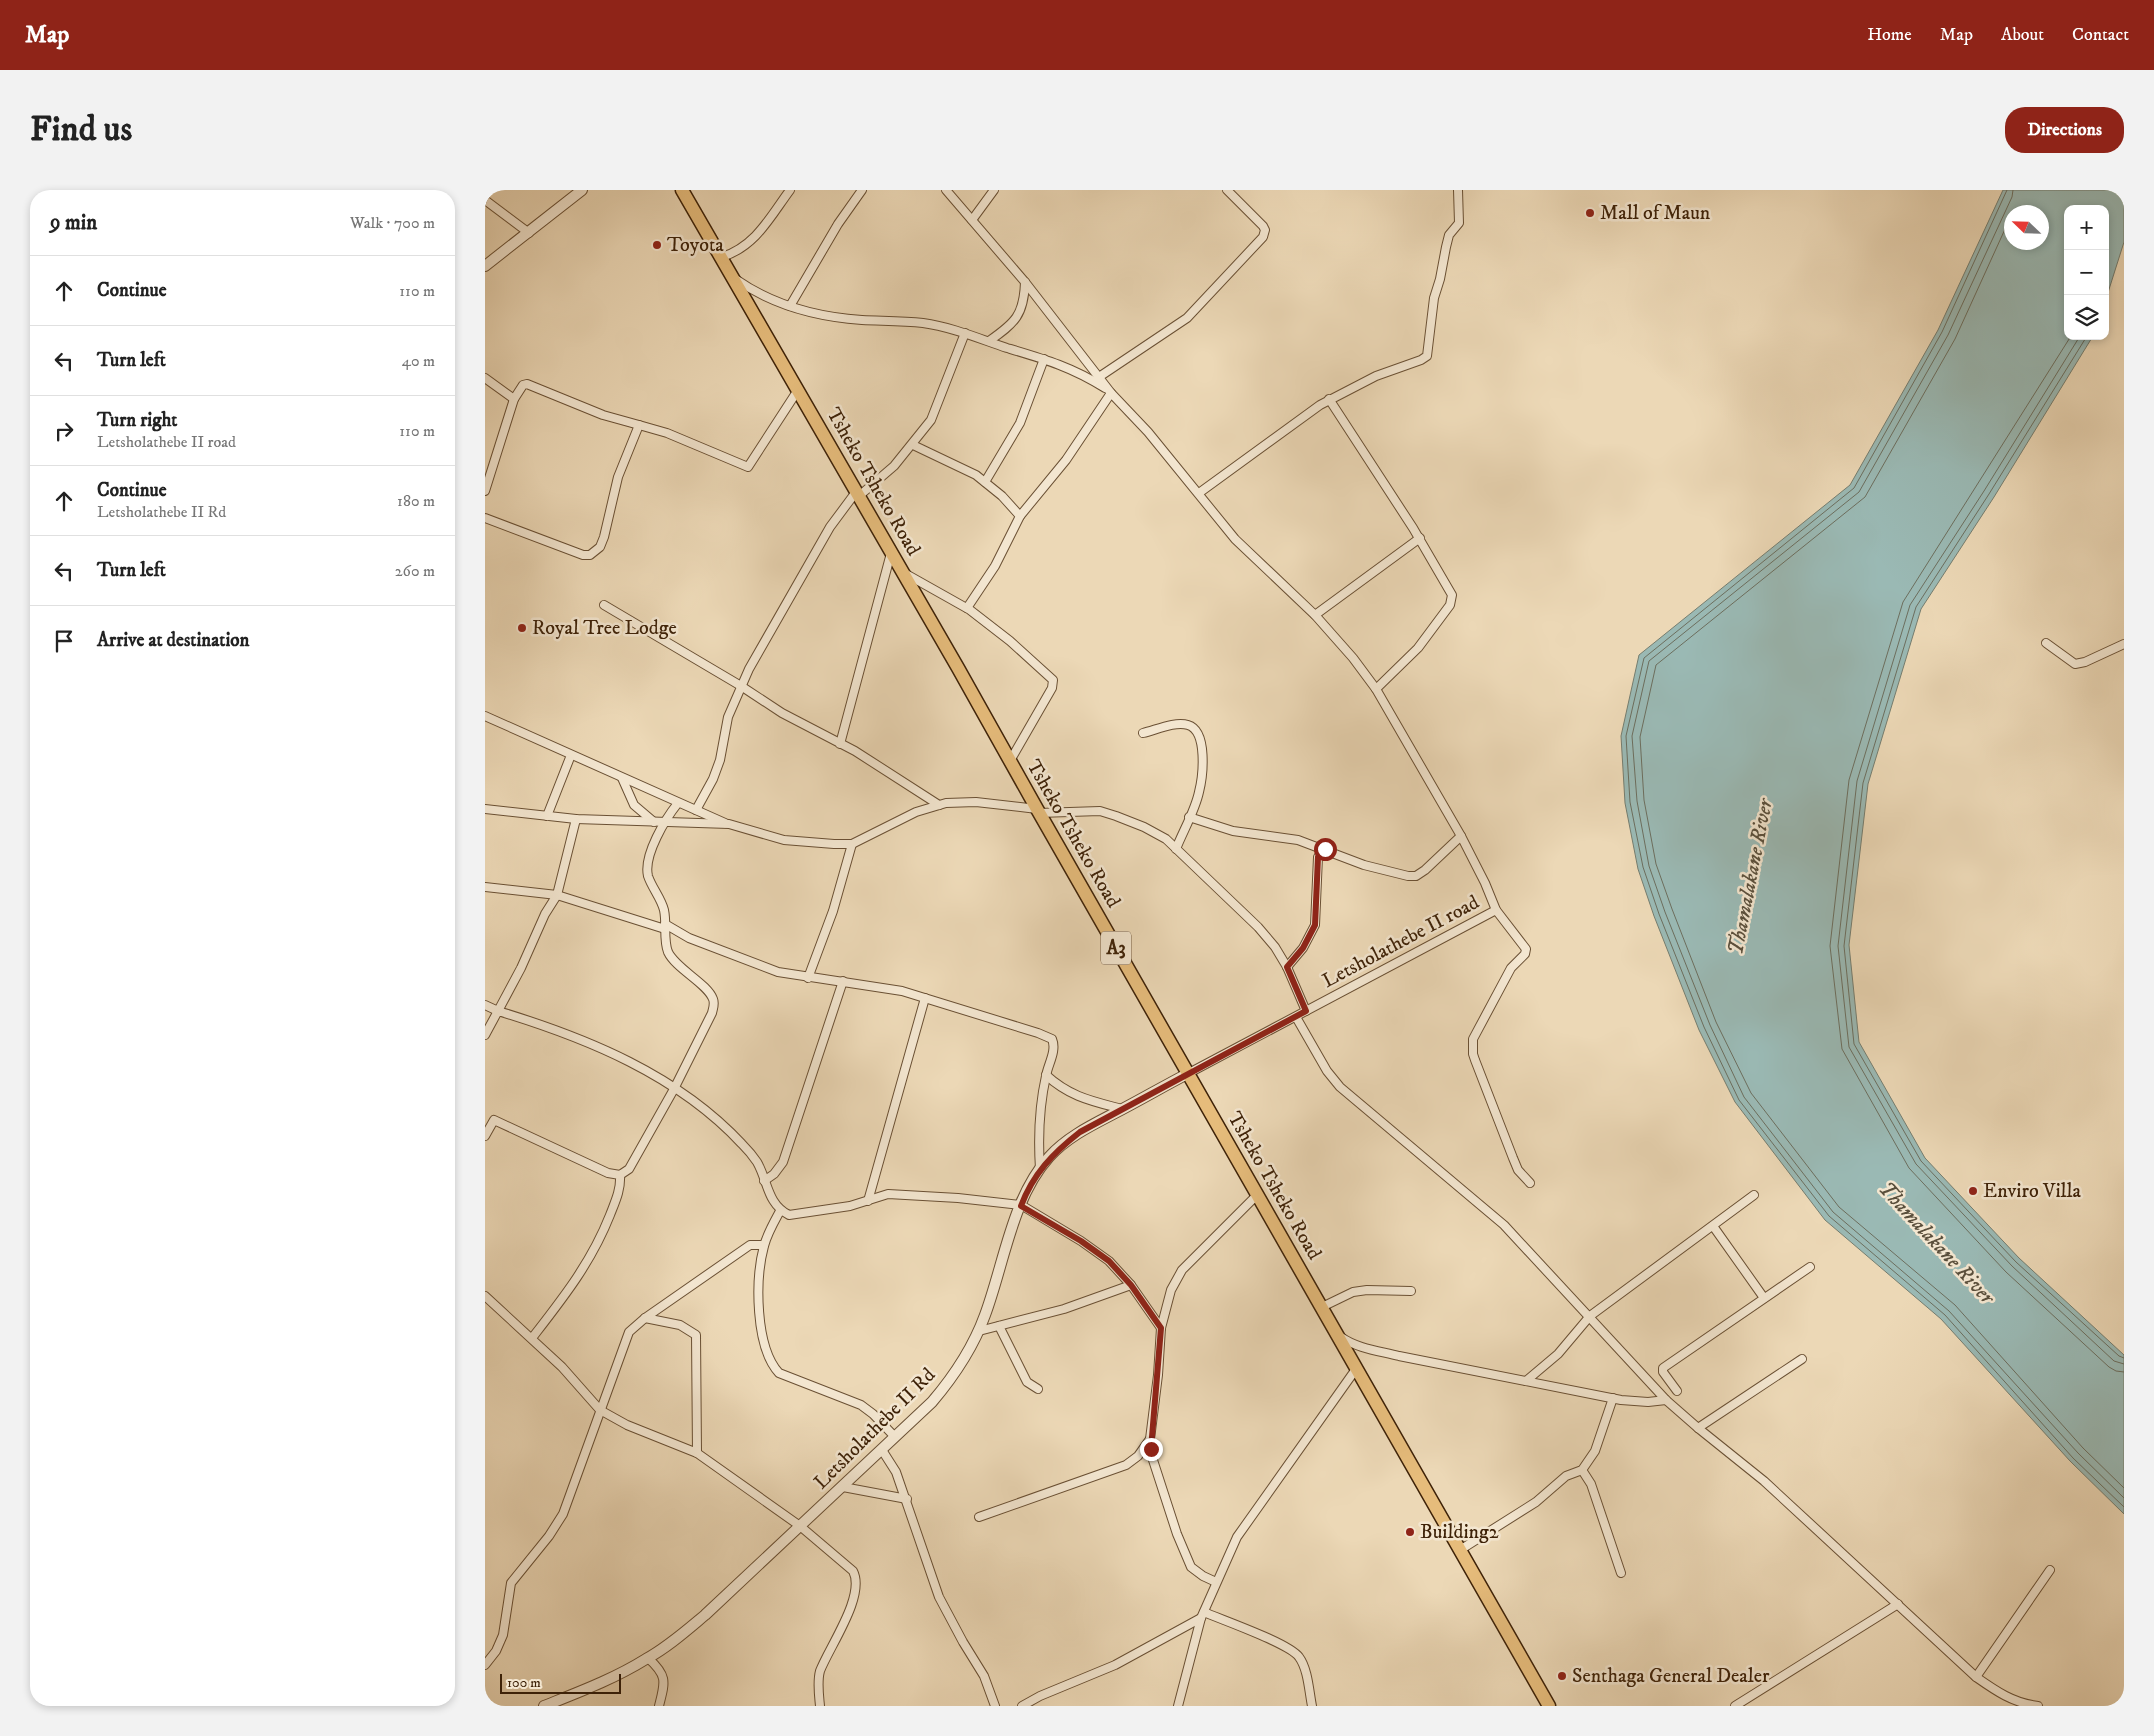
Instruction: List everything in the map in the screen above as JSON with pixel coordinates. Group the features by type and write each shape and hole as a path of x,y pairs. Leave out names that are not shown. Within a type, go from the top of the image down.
{"highway":[{"name":"Tsheko Tsheko Road","path":"682,190 858,494 1549,1706"}],"street":[{"path":"485,266 581,190"},
{"path":"722,257 732,254 750,242 763,228 790,190"},
{"path":"790,306 838,224 862,190"},
{"path":"945,190 1025,282 1111,392 1148,432 1235,538 1315,616 1353,658 1376,689 1461,836 1497,910 1527,952 1511,968 1473,1039 1473,1054 1513,1158 1519,1170 1530,1183"},
{"path":"972,220 994,190"},
{"path":"1099,377 1187,318 1263,236 1265,230 1263,226 1227,190"},
{"path":"1199,493 1297,420 1329,399 1376,376 1421,360 1427,356 1434,298 1446,247 1449,235 1459,223 1458,190"},
{"path":"485,200 529,233"},
{"path":"733,278 758,294 790,306 843,318 925,324 965,333 1044,359 1082,374 1111,392"},
{"path":"989,341 1010,327 1018,316 1025,295 1025,282"},
{"path":"695,810 713,779 720,760 728,717 741,686 830,527 858,494 894,466 926,429 938,408 965,333"},
{"path":"985,482 1020,423 1044,359"},
{"path":"485,378 514,398"},
{"path":"485,491 514,398 520,387 527,384 603,415 667,433 748,467 798,390"},
{"path":"967,608 995,566 1020,516 1066,460 1111,392"},
{"path":"1329,399 1420,538 1451,591 1452,600 1418,648 1376,689"},
{"path":"485,518 583,555 590,555 600,547 604,537 618,477 639,425"},
{"path":"913,445 968,471 985,482 1002,496 1020,516"},
{"path":"1315,616 1420,538"},
{"path":"840,744 891,553"},
{"path":"902,572 967,608 1010,641 1051,677 1054,682 1010,761"},
{"path":"604,605 741,686 782,713 840,744 911,786 939,805"},
{"path":"2046,644 2075,664 2085,662 2124,644"},
{"path":"485,716 678,803 729,824 784,840 852,844 916,812 939,805 976,802 1038,811 1088,810 1116,816 1156,833 1176,849 1258,927 1287,967 1306,1011"},
{"path":"1143,733 1185,724 1194,728 1201,737 1202,751 1199,792 1176,849"},
{"path":"547,816 571,755"},
{"path":"622,778 634,805 660,823"},
{"path":"485,1116 608,1173 620,1175 629,1169 674,1089 712,1014 714,1004 709,992 693,979 669,953 663,910 648,875 647,868 660,823 678,803"},
{"path":"485,809 576,819 729,824"},
{"path":"1189,816 1233,831 1298,840 1372,868 1408,876 1416,876 1425,870 1461,836"},
{"path":"485,1035 521,968 545,914 557,895 576,819"},
{"path":"808,978 833,911 852,844"},
{"path":"1287,967 1303,948 1315,925 1318,857 1325,849"},
{"path":"485,887 557,895 665,927 778,972 902,991 1038,1032 1052,1039 1054,1050 1046,1075 1039,1120 1040,1169"},
{"name":"Letsholathebe II road","path":"1189,1073 1497,910"},
{"path":"764,1181 774,1174 783,1162 843,981"},
{"path":"868,1201 925,998"},
{"path":"485,1005 547,1027 650,1072 715,1118 743,1145 757,1162 769,1195 780,1211 789,1215 798,1215 850,1206 879,1196 897,1194 1021,1206 1093,1248 1109,1261 1131,1285 1161,1328"},
{"path":"1296,1017 1327,1071 1340,1086 1504,1226 1590,1316 1666,1400 1764,1481 1976,1677 1995,1691 2020,1705 2037,1706"},
{"name":"Letsholathebe II Rd","path":"544,1706 618,1675 648,1658 705,1615 932,1402 962,1364 979,1331 1021,1206 1033,1178 1049,1157 1080,1132 1189,1073"},
{"path":"1046,1075 1056,1084 1077,1097 1122,1109"},
{"path":"485,1136 494,1120"},
{"path":"532,1338 581,1274 593,1254 619,1194 620,1175"},
{"path":"1215,1582 1195,1572 1186,1556 1152,1457 1150,1439 1158,1375 1161,1328 1171,1290 1183,1270 1257,1195"},
{"path":"1526,1381 1558,1354 1590,1316 1754,1195"},
{"path":"780,1211 764,1245 758,1278 759,1317 772,1365 779,1373 861,1405 873,1414 895,1438"},
{"path":"1713,1226 1764,1298"},
{"path":"485,1665 496,1651 503,1635 511,1583 549,1536 563,1514 629,1332 645,1318 750,1245 764,1245"},
{"path":"1677,1391 1663,1372 1663,1368 1810,1267"},
{"path":"979,1331 1064,1309 1131,1285"},
{"path":"1322,1307 1353,1292 1367,1290 1411,1291"},
{"path":"485,1296 563,1367 600,1410 627,1425 697,1453 800,1526 853,1571 856,1577 854,1589 842,1630 820,1672 820,1706"},
{"path":"645,1318 680,1325 696,1336 697,1453"},
{"path":"999,1326 1027,1382 1038,1389"},
{"path":"1337,1334 1348,1342 1374,1349 1526,1381 1636,1402 1666,1400"},
{"path":"1699,1428 1802,1359"},
{"path":"1178,1706 1202,1615 1215,1582 1237,1537 1356,1369"},
{"path":"1460,1550 1529,1507 1566,1476 1582,1470 1595,1451 1613,1398"},
{"path":"979,1517 1126,1466 1138,1456 1150,1439"},
{"path":"882,1450 894,1466 907,1499 939,1598 984,1676 995,1706"},
{"path":"1582,1470 1591,1484 1621,1573"},
{"path":"843,1487 907,1499"},
{"path":"1976,1677 2051,1570"},
{"path":"1735,1706 1898,1604"},
{"path":"1021,1706 1115,1665 1202,1615 1271,1640 1297,1654 1303,1664 1312,1706"},
{"path":"648,1658 663,1673 665,1680 659,1706"},
{"path":"1030,1701 1037,1706"}],"water":[{"name":"Thamalakane River","path":"2003,190 2124,190 2124,242 2109,289 2109,205 2064,205 2064,340 2091,340 1994,497 1921,609 1868,784 1849,945 1859,1042 1925,1158 2019,1258 2124,1355 2124,1514 2070,1461 1941,1319 1825,1220 1735,1102 1699,1030 1654,916 1638,869 1625,803 1621,736 1639,655 1850,485 1938,330"}],"place":[{"name":"Mall of Maun","path":"1590,213"},
{"name":"Toyota","path":"657,245"},
{"name":"Royal Tree Lodge","path":"522,628"},
{"name":"Enviro Villa","path":"1973,1191"},
{"name":"Building2","path":"1410,1532"},
{"name":"Senthaga General Dealer","path":"1562,1676"}],"route":[{"path":"1151,1449 1150,1439 1158,1375 1161,1328 1131,1285 1109,1261 1093,1248 1021,1206 1033,1178 1049,1157 1080,1132 1306,1011 1287,967 1303,948 1315,925 1318,857 1325,849"}]}
